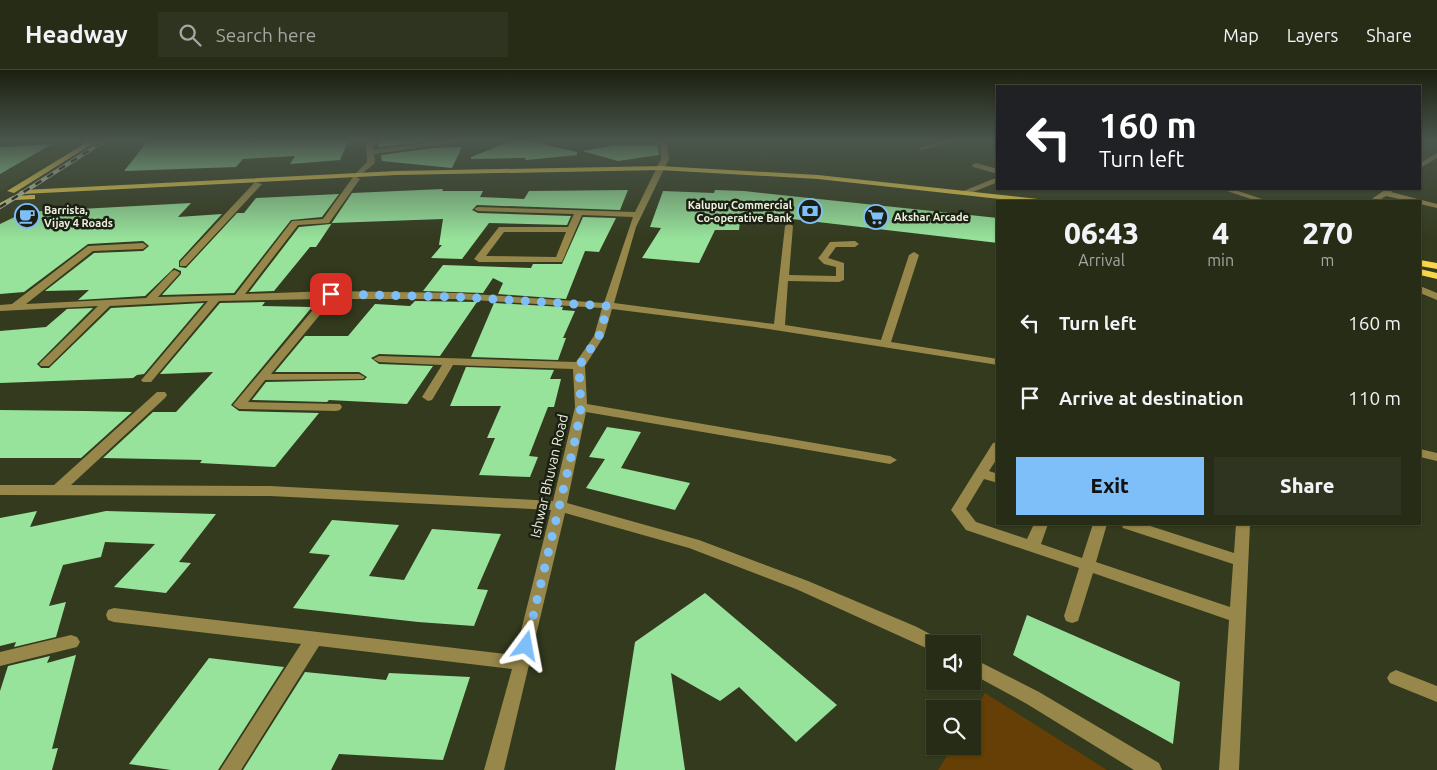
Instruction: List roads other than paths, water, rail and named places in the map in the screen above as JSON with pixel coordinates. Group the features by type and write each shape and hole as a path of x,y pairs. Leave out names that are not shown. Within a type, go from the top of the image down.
{"main road":[{"path":"0,206 4,196 41,174"},
{"path":"23,192 52,174"},
{"path":"4,196 23,192 358,177 525,174"},
{"path":"691,174 996,204"},
{"path":"776,174 1030,200"},
{"path":"4,196 258,184 358,177"},
{"path":"1421,263 1437,266"},
{"path":"1421,272 1437,276"}],"street":[{"path":"238,297 295,223 326,222 361,174"},
{"path":"379,359 449,363 579,366 599,336 637,215 658,174"},
{"path":"964,192 996,180"},
{"path":"183,264 258,184"},
{"path":"1228,190 1251,198"},
{"path":"1374,200 1388,191 1413,200"},
{"path":"1421,203 1437,206"},
{"path":"478,208 637,215"},
{"path":"571,230 502,229 479,259 559,260 579,212"},
{"path":"779,328 789,226"},
{"path":"784,278 839,280 841,278 841,265 827,262 823,258 833,244 855,244"},
{"path":"14,308 91,248 143,246"},
{"path":"885,344 914,256"},
{"path":"149,301 175,272"},
{"path":"1421,282 1437,289"},
{"path":"1421,289 1437,297"},
{"path":"331,294 239,405 336,407"},
{"path":"0,308 331,294 458,297 608,306 779,328 996,362"},
{"path":"147,380 216,298"},
{"path":"45,364 107,303"},
{"path":"428,397 449,363"},
{"name":"Ishwar Bhuvan Road","path":"494,770 522,663 581,407 579,366"},
{"path":"263,377 359,377"},
{"path":"56,490 161,395"},
{"path":"581,407 890,460"},
{"path":"996,449 958,510 971,526 1238,616"},
{"path":"1421,453 1437,457"},
{"path":"981,473 996,478"},
{"path":"0,490 270,491 559,506 694,544 802,585 926,640"},
{"path":"1032,547 1041,525"},
{"path":"1072,616 1100,525"},
{"path":"1131,525 1241,561"},
{"path":"1228,770 1243,525"},
{"path":"114,615 522,663"},
{"path":"230,770 314,639"},
{"path":"0,659 71,642"},
{"path":"981,670 1033,698 1152,770"},
{"path":"1396,678 1437,694"}],"railway":[{"path":"0,207 53,174"}],"place":[{"name":"Kalupur Commercial Co-operative Bank","path":"810,211"},
{"name":"Barrista, Vijay 4 Roads","path":"27,216"},
{"name":"Akshar Arcade","path":"876,217"}]}
